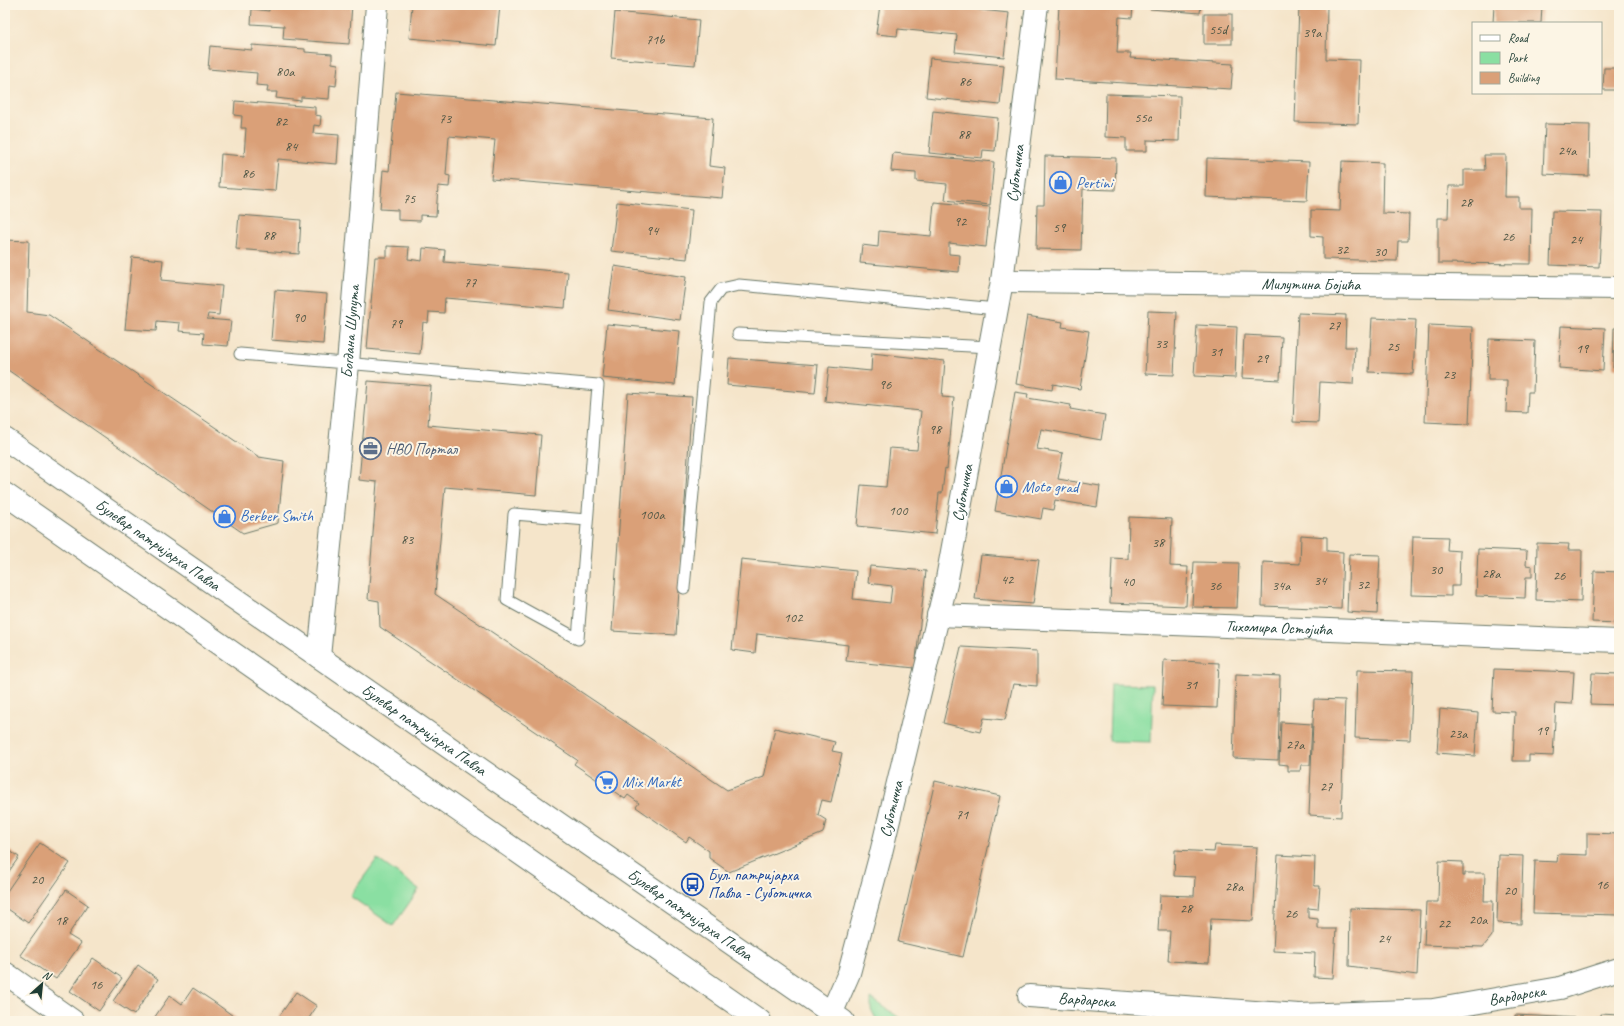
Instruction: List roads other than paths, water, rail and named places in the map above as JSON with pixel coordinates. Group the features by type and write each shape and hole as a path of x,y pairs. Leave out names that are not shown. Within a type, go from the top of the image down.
{"street":[{"name":"Богдана Шупута","path":"319,657 348,364 377,5"},
{"name":"Суботичка","path":"834,1018 850,973 947,576 1002,281 1036,5"},
{"name":"Милутина Бојића","path":"1002,281 1619,288"},
{"name":"Булевар патријарха Павла","path":"5,439 834,1018"},
{"path":"5,494 760,1021"},
{"name":"Тихомира Остојића","path":"938,615 1619,640"},
{"name":"Вардарска","path":"1029,996 1299,1015 1433,1010 1560,988 1619,969"},
{"path":"5,973 73,1021"}],"lane":[{"path":"684,588 711,302 721,288 739,285 997,309"},
{"path":"738,334 990,347"},
{"path":"240,354 598,385 578,639 507,600 514,514 587,520"}],"place":[{"name":"Pertini","path":"1060,183"},
{"name":"НВО Портал","path":"371,449"},
{"name":"Moto grad","path":"1007,487"},
{"name":"Berber Smith","path":"225,516"},
{"name":"Mix Markt","path":"606,782"},
{"name":"Бул. патријарха Павла - Суботичка","path":"692,884"}]}
